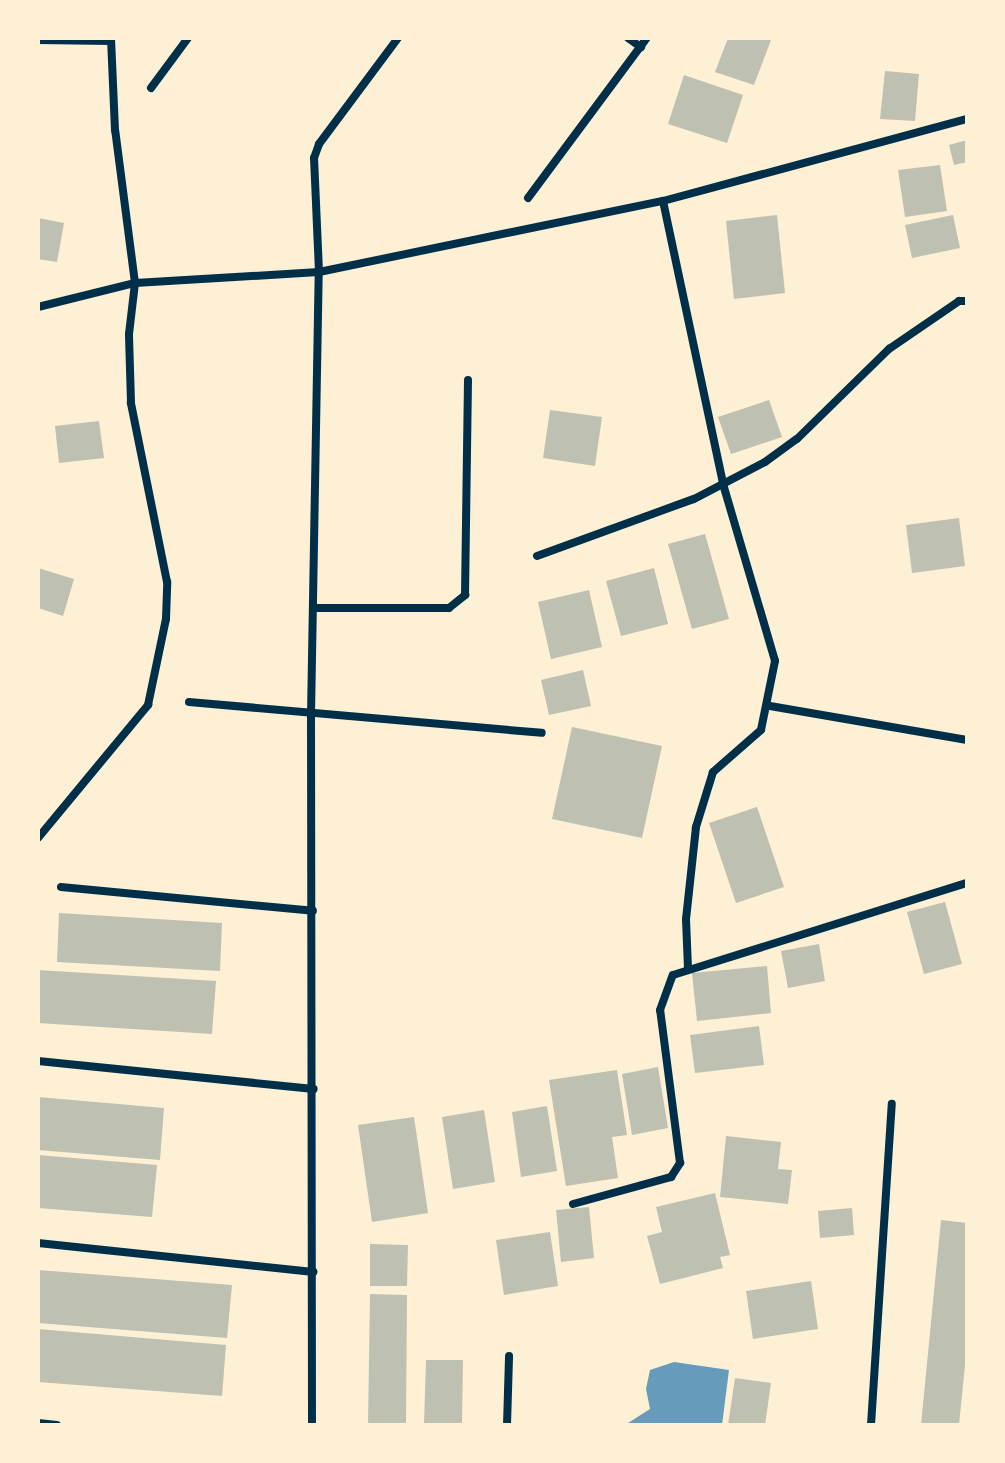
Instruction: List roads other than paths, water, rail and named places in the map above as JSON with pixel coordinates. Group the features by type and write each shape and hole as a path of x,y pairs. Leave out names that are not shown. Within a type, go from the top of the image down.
{"street":[{"path":"151,88 188,38"},
{"path":"312,1425 314,1089 311,715 319,272 314,158 319,144 398,38"},
{"path":"628,38 641,47"},
{"path":"528,198 647,38"},
{"path":"38,40 111,39 115,130 135,283 129,334 131,403 167,582 161,657 148,705 38,838"},
{"path":"38,307 135,283 319,272 663,201 967,119"},
{"path":"663,201 723,484 775,661 770,706 761,730 713,772 696,827 686,919 688,968"},
{"path":"537,556 723,484 797,439 920,325 967,301"},
{"path":"315,608 449,608 465,595 468,380"},
{"path":"189,702 542,733"},
{"path":"770,706 967,740"},
{"path":"573,1204 671,1177 680,1163 660,1010 664,988 688,968 967,883"},
{"path":"61,887 313,911"},
{"path":"38,1061 314,1089"},
{"path":"871,1425 892,1104"},
{"path":"38,1243 313,1272"},
{"path":"507,1425 509,1356"},
{"path":"38,1423 57,1425"}],"water":[{"path":"674,1362 729,1370 722,1425 625,1425 650,1409 646,1389 650,1370"}]}
